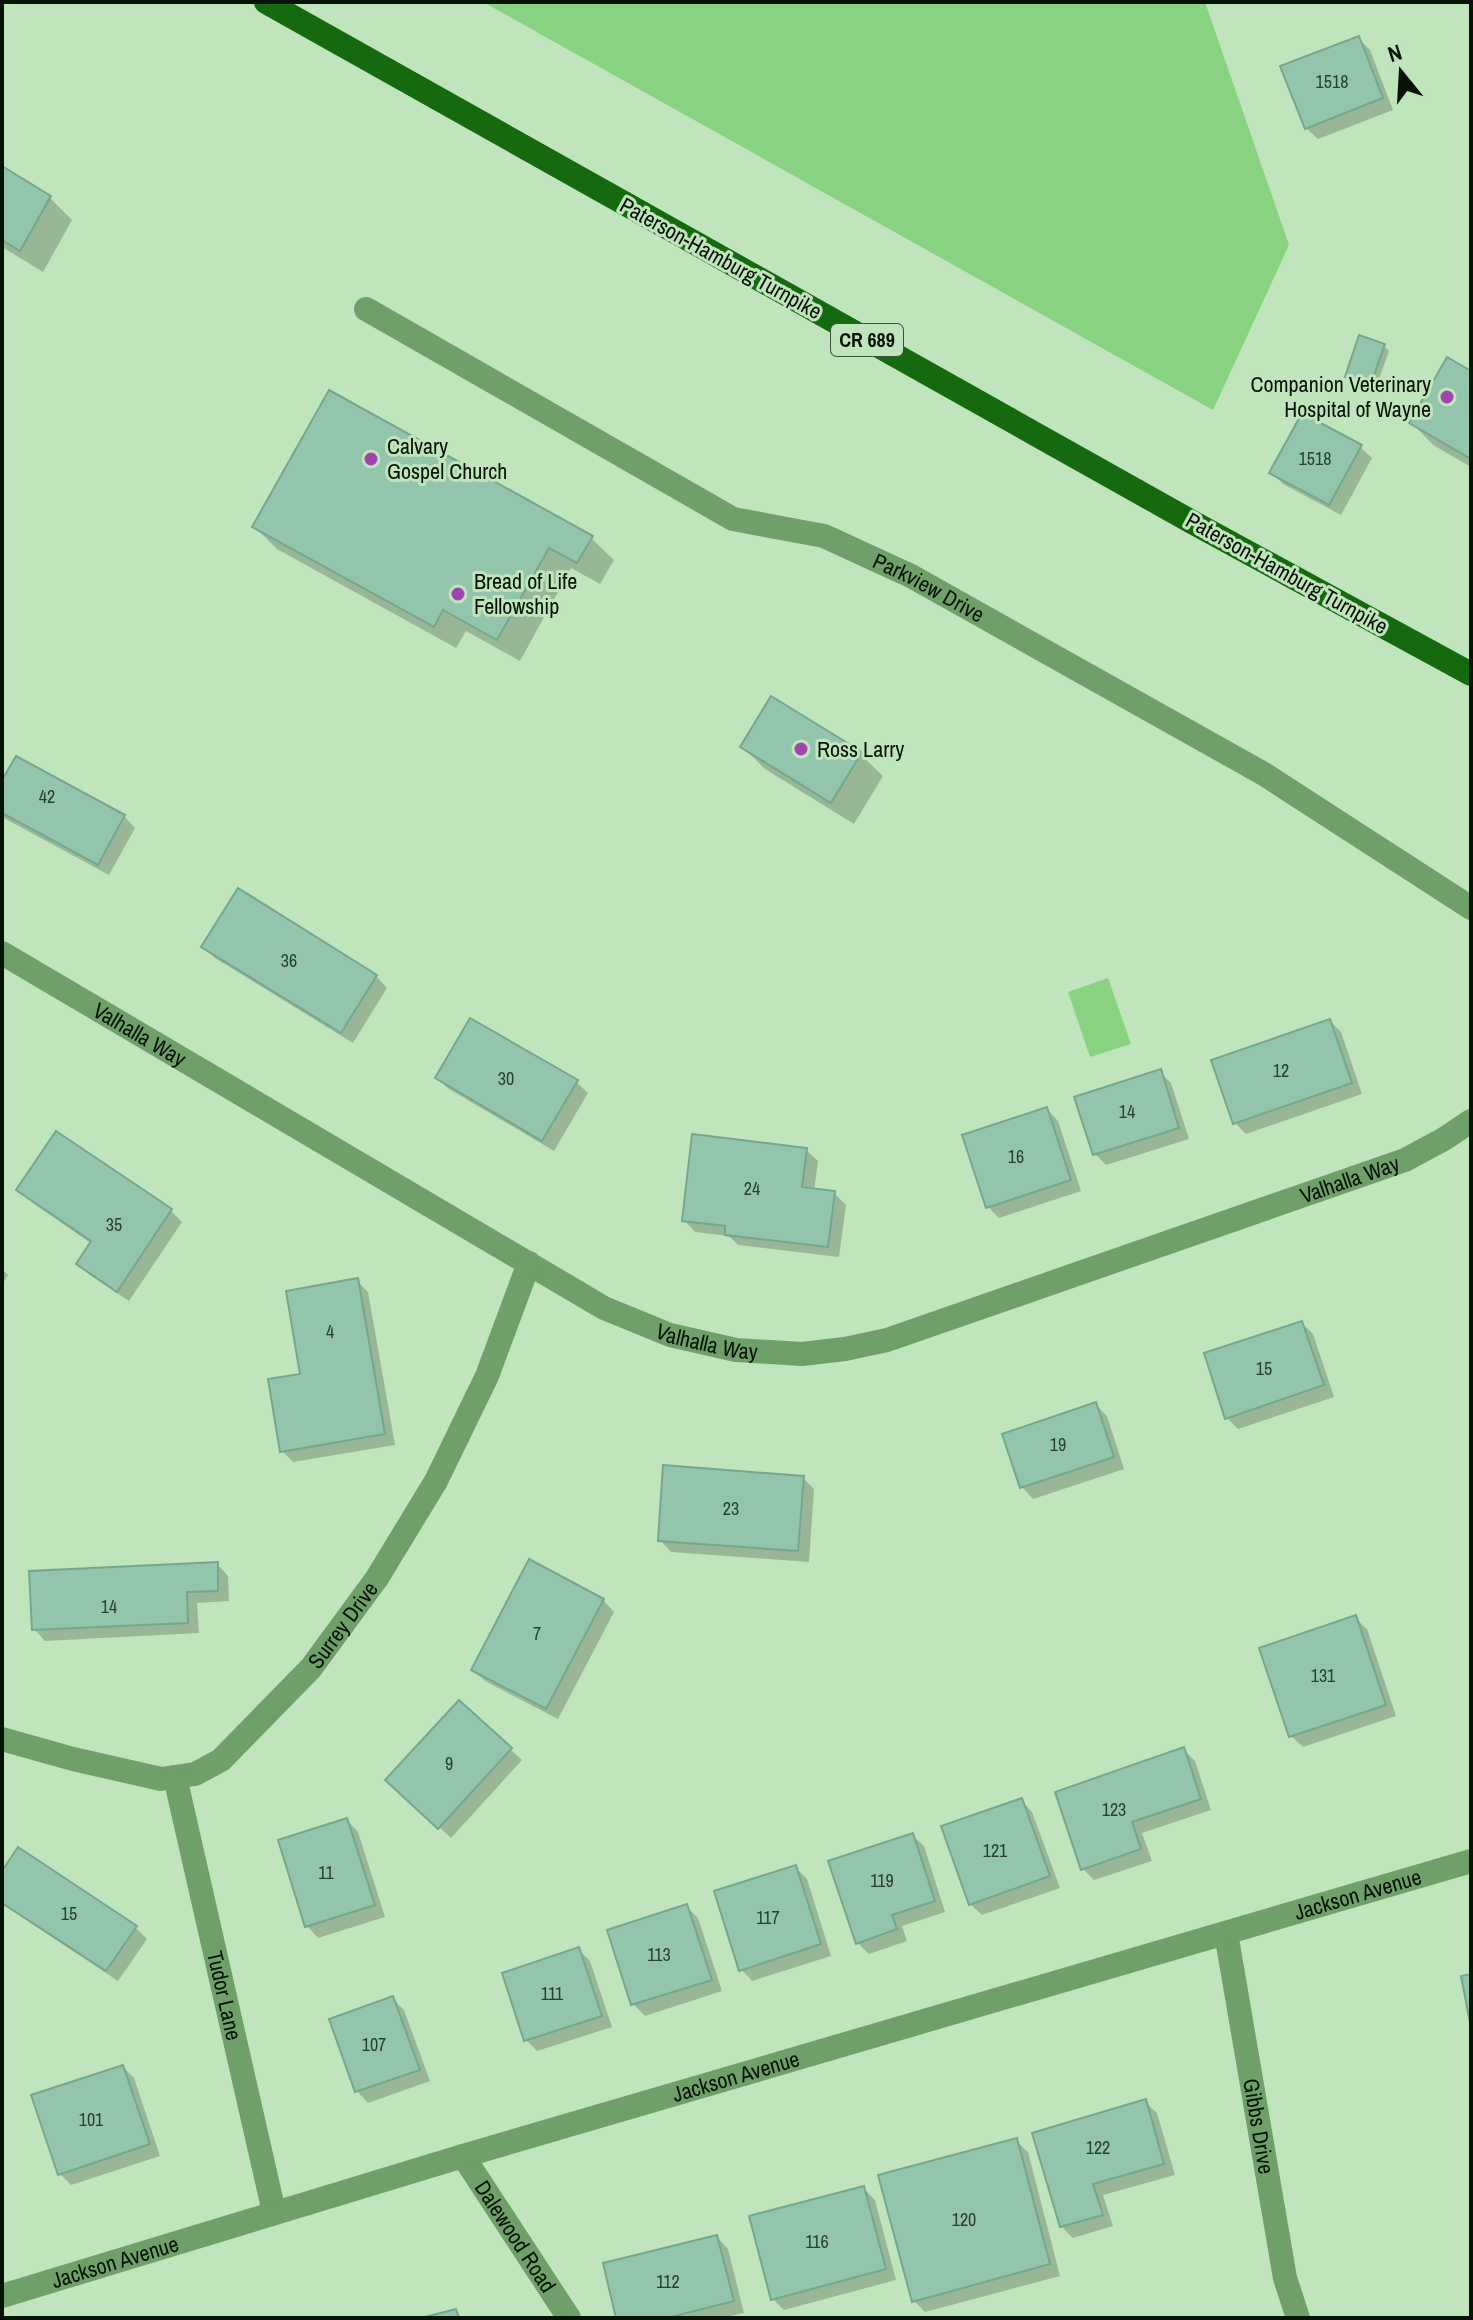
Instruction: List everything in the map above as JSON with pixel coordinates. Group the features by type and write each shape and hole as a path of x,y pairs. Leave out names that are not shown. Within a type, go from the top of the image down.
{"main road":[{"name":"Paterson-Hamburg Turnpike","path":"266,2 1192,522 1471,674"}],"street":[{"name":"Parkview Drive","path":"366,309 733,519 824,536 911,576 1264,774 1471,908"},
{"name":"Valhalla Way","path":"2,953 604,1308 670,1335 736,1350 802,1354 887,1340 1405,1160 1471,1121"},
{"name":"Surrey Drive","path":"2,1739 161,1779 195,1774 221,1760 311,1668 377,1578 436,1481 480,1389 529,1263"},
{"name":"Tudor Lane","path":"175,1777 274,2212"},
{"name":"Jackson Avenue","path":"2,2296 463,2156 1471,1861"},
{"name":"Gibbs Drive","path":"1226,1933 1285,2278 1298,2318"},
{"name":"Dalewood Road","path":"463,2156 569,2318"}],"green space":[{"path":"483,2 1205,2 1289,245 1213,410"},
{"path":"1108,978 1131,1044 1090,1057 1068,992"}],"building":[{"path":"1359,36 1383,98 1305,129 1280,66"},
{"path":"2,166 51,196 20,251 2,240"},
{"path":"1359,335 1385,344 1370,386 1345,377"},
{"name":"Companion Veterinary Hospital of Wayne","path":"1447,357 1471,371 1471,459 1409,423"},
{"name":"Calvary Gospel Church","path":"329,390 593,536 577,563 549,548 497,640 443,610 434,627 252,527"},
{"path":"1302,413 1362,445 1329,505 1269,473"},
{"name":"Ross Larry","path":"771,696 862,752 831,803 740,747"},
{"path":"16,756 125,815 98,865 2,813 2,780"},
{"path":"238,888 377,975 341,1033 201,947"},
{"path":"470,1018 578,1080 542,1141 435,1078"},
{"path":"1330,1019 1352,1083 1233,1124 1211,1060"},
{"path":"1161,1069 1179,1128 1093,1155 1074,1097"},
{"path":"1047,1107 1071,1180 986,1208 962,1135"},
{"path":"56,1131 172,1209 117,1292 76,1264 91,1241 16,1190"},
{"path":"692,1134 807,1148 802,1187 835,1191 828,1247 725,1235 725,1226 682,1221"},
{"path":"358,1278 385,1434 280,1452 268,1379 300,1374 286,1291"},
{"path":"1302,1321 1324,1385 1225,1419 1204,1353"},
{"path":"1096,1402 1114,1457 1020,1488 1002,1434"},
{"path":"663,1465 804,1476 798,1551 658,1541"},
{"path":"529,1559 604,1599 546,1709 471,1670"},
{"path":"218,1562 218,1591 187,1592 188,1623 32,1630 29,1571"},
{"path":"1356,1615 1386,1705 1289,1737 1259,1648"},
{"path":"459,1700 512,1748 438,1829 385,1780"},
{"path":"1184,1747 1201,1799 1132,1822 1141,1849 1081,1870 1055,1792"},
{"path":"1022,1798 1050,1876 969,1905 941,1826"},
{"path":"347,1818 375,1905 305,1927 278,1840"},
{"path":"913,1833 935,1901 892,1915 897,1929 856,1944 828,1861"},
{"path":"18,1847 137,1926 106,1971 2,1903 2,1871"},
{"path":"796,1865 821,1944 739,1971 714,1891"},
{"path":"687,1904 712,1980 631,2005 607,1930"},
{"path":"579,1947 602,2016 524,2041 502,1973"},
{"path":"1471,1974 1471,2028 1461,1976"},
{"path":"393,1996 420,2070 355,2092 329,2019"},
{"path":"123,2065 150,2144 58,2175 31,2095"},
{"path":"1146,2099 1164,2164 1093,2184 1103,2215 1060,2227 1032,2133"},
{"path":"1017,2138 1050,2264 912,2302 878,2175"},
{"path":"864,2186 886,2269 771,2300 749,2216"},
{"path":"717,2235 734,2301 667,2318 616,2318 603,2263"},
{"path":"456,2309 459,2318 421,2318"}],"place":[{"name":"Companion Veterinary Hospital of Wayne","path":"1447,397"},
{"name":"Calvary Gospel Church","path":"371,459"},
{"name":"Bread of Life Fellowship","path":"458,594"},
{"name":"Ross Larry","path":"801,749"}]}
